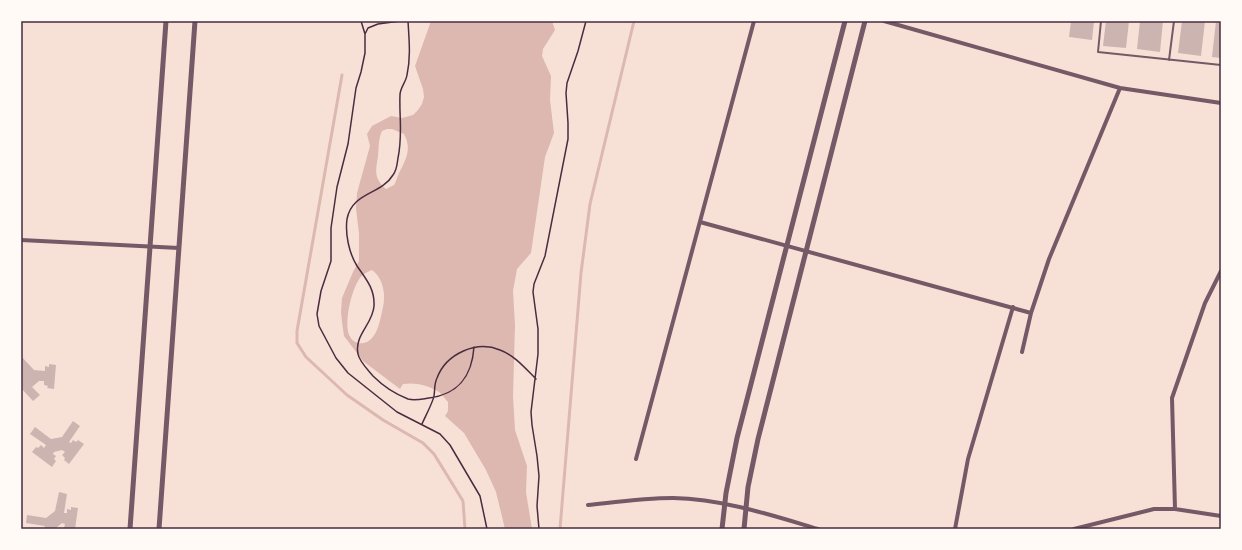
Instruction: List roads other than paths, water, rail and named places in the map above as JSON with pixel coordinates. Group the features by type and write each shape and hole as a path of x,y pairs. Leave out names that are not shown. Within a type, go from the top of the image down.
{"street":[{"path":"130,529 166,21"},
{"path":"159,529 195,21"},
{"path":"636,459 754,21"},
{"path":"722,529 724,504 736,444 845,21"},
{"path":"744,529 751,471 758,439 864,21"},
{"path":"884,21 1120,88 1221,103"},
{"path":"1022,352 1031,313 1049,259 1120,88"},
{"path":"700,222 1031,313"},
{"path":"21,240 179,248"},
{"path":"1175,509 1172,398 1205,303 1221,271"},
{"path":"955,529 968,459 1012,307"},
{"path":"588,505 651,498 674,498 746,508 818,529"},
{"path":"1074,529 1154,509 1175,509 1221,516"}],"lane":[{"path":"1101,21 1098,52 1221,65"},
{"path":"1169,60 1174,21"}],"waterway":[{"path":"560,529 581,273 590,204 634,21"},
{"path":"342,75 297,331 297,343 306,357 347,395 383,420 423,443 434,454 463,501 465,529"}]}
